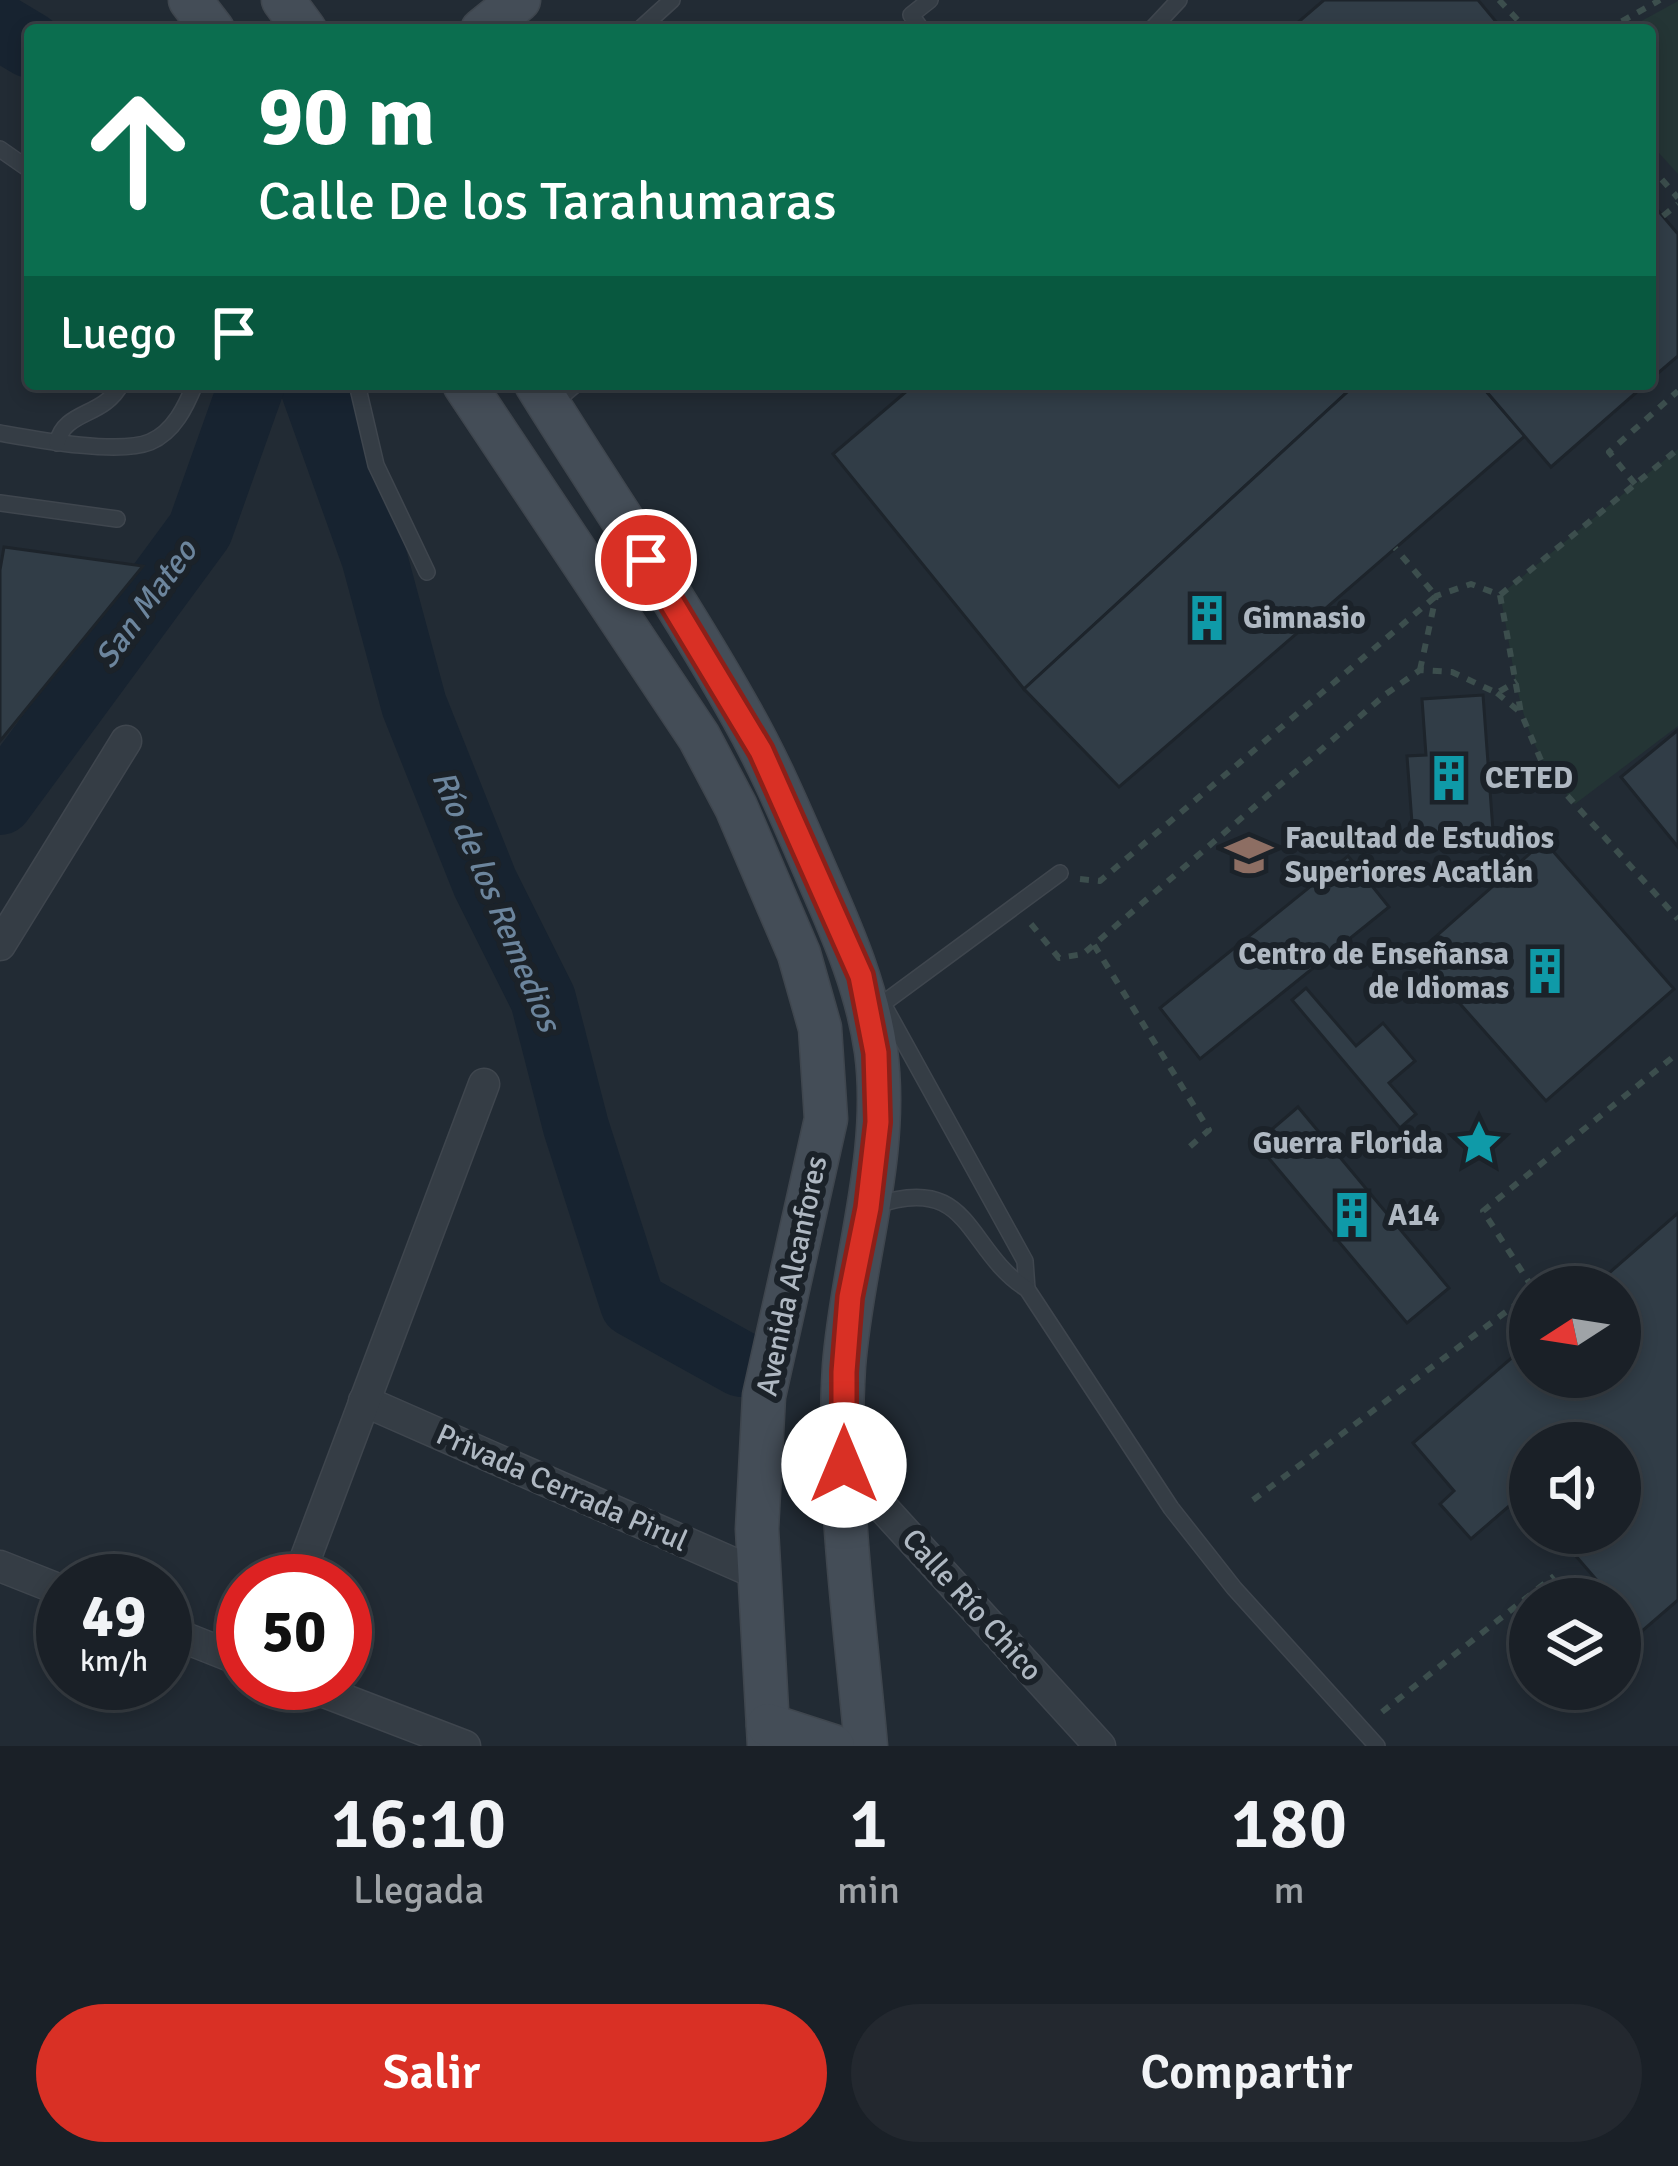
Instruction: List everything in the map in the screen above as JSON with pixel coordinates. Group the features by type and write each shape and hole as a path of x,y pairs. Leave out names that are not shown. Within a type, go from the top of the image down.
{"main road":[{"path":"190,0 208,24"},
{"path":"490,24 520,0"},
{"name":"Avenida Alcanfores","path":"468,390 699,736 736,807 799,954 820,1028 826,1119 764,1396 757,1529 768,1736"},
{"name":"Avenida Alcanfores","path":"554,391 742,714 873,989 878,1122 868,1208 850,1297 844,1372 854,1741"},
{"path":"768,1736 854,1741"}],"street":[{"path":"0,945 126,741"},
{"path":"307,1554 484,1084"},
{"name":"Privada Cerrada Pirul","path":"364,1401 760,1575"},
{"name":"Calle Río Chico","path":"844,1465 1100,1746"},
{"path":"0,1566 36,1580"},
{"path":"371,1710 465,1746"}],"lane":[{"path":"646,24 672,0"},
{"path":"918,24 911,15 930,0"},
{"path":"1157,24 1180,0"},
{"path":"57,443 60,428 68,420 108,404 117,390"},
{"path":"0,434 89,446 149,442 182,415 192,390"},
{"path":"358,390 376,465 427,572"},
{"path":"0,502 117,519"},
{"path":"1027,1289 1025,1261 873,989 1057,875"},
{"path":"868,1208 895,1198 922,1197 943,1203 970,1222 1005,1276 1027,1289 1171,1508 1234,1588 1376,1746"}],"path":[{"path":"1499,0 1521,24"},
{"path":"1617,24 1660,0"},
{"path":"1656,174 1678,201 1663,216"},
{"path":"1635,484 1609,452 1678,391"},
{"path":"1500,595 1678,449"},
{"path":"1395,548 1436,596"},
{"path":"1057,875 1100,880 1436,596 1471,584 1500,595"},
{"path":"1500,595 1520,713 1546,772 1678,919"},
{"path":"1420,670 1436,596"},
{"path":"1015,904 1059,958 1083,954 1420,670 1452,672 1497,693 1520,713"},
{"path":"1497,693 1517,681"},
{"path":"1094,945 1209,1130 1186,1150"},
{"path":"1516,1266 1483,1210 1678,1053"},
{"path":"1253,1500 1509,1308"},
{"path":"1360,1729 1553,1576"}],"shaded area":[{"path":"1678,1 1678,174 1656,150 1656,24 1636,24"},
{"path":"1678,449 1678,726 1575,804 1529,731 1500,595"}],"building":[{"path":"1324,0 1478,0 1498,24 1296,24"},
{"path":"1656,208 1678,234 1678,356 1656,375"},
{"path":"908,390 1349,390 1024,689 833,454"},
{"name":"Gimnasio","path":"1349,390 1485,390 1525,436 1119,787 1024,689"},
{"path":"1485,390 1639,390 1551,467"},
{"path":"4,547 143,566 0,741 0,570"},
{"name":"CETED","path":"1483,695 1493,831 1413,836 1407,756 1426,755 1422,699"},
{"path":"1678,730 1678,847 1621,777"},
{"name":"Centro de Enseñansa de Idiomas","path":"1544,841 1674,989 1546,1101 1416,954"},
{"path":"1348,856 1389,907 1200,1059 1160,1008"},
{"path":"1306,988 1356,1046 1383,1023 1415,1061 1389,1083 1416,1114 1400,1128 1292,1000"},
{"name":"A14","path":"1298,1107 1449,1288 1407,1323 1256,1143"},
{"path":"1678,1213 1678,1600 1641,1632 1641,1578 1595,1578 1574,1554 1641,1554 1641,1422 1509,1422 1509,1506 1471,1539 1440,1504 1454,1491 1413,1443 1509,1360 1509,1398 1641,1398 1641,1266 1617,1266"}],"waterway":[{"name":"Río de los Remedios","path":"0,27 24,41"},
{"name":"San Mateo","path":"0,802 200,530 250,390"},
{"name":"Río de los Remedios","path":"314,390 374,557 414,705 485,883 543,999 576,1127 633,1304 741,1364"}],"place":[{"name":"Gimnasio","path":"1207,618"},
{"name":"CETED","path":"1449,778"},
{"name":"Facultad de Estudios Superiores Acatlán","path":"1249,855"},
{"name":"Centro de Enseñansa de Idiomas","path":"1545,971"},
{"name":"Guerra Florida","path":"1479,1143"},
{"name":"A14","path":"1352,1215"}],"route":[{"path":"646,560 742,714 780,788 861,976 876,1053 878,1122 868,1208 850,1297 844,1465"}]}
